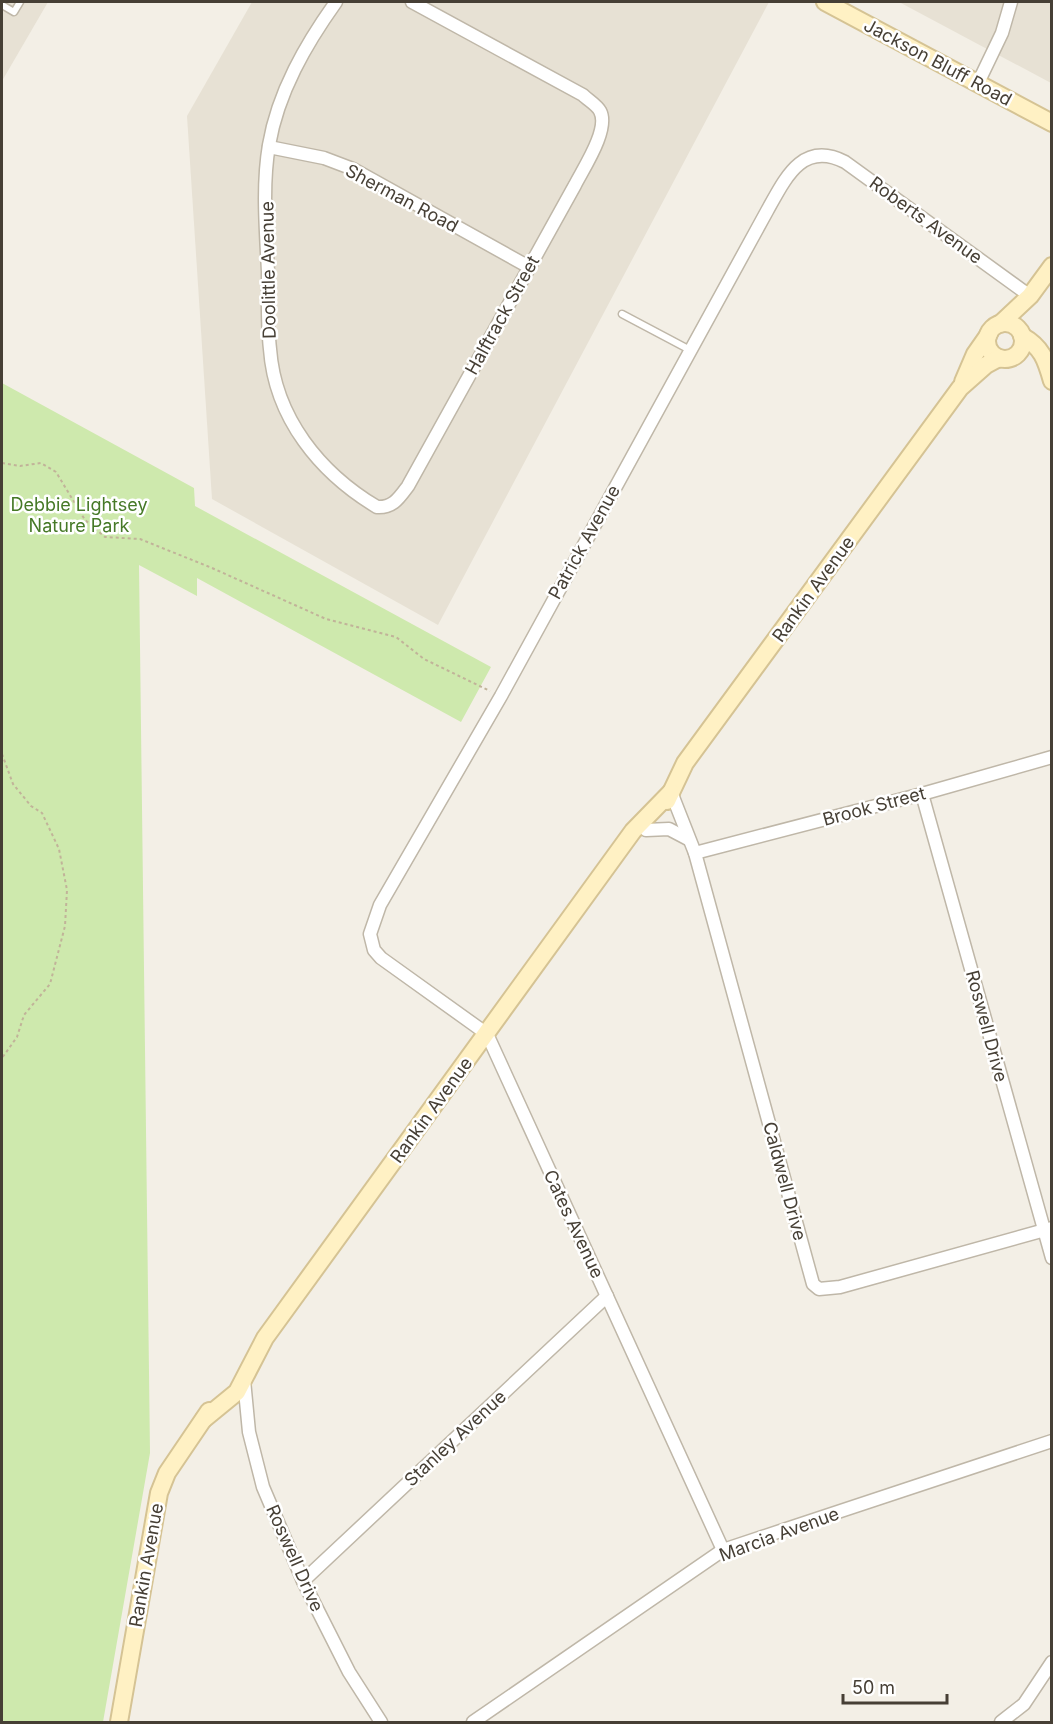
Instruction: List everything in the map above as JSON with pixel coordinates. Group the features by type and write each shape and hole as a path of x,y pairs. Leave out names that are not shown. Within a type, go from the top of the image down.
{"street":[{"name":"Doolittle Avenue","path":"336,2 318,26 283,96 269,147 266,212 270,350 280,396 289,419 319,461 356,494 384,508"},
{"name":"Halftrack Street","path":"384,508 392,506 408,486 596,144 602,128 601,112 583,95 412,2"},
{"name":"Jackson Bluff Road","path":"825,2 1052,123"},
{"path":"978,84 1002,33 1011,2"},
{"name":"Sherman Road","path":"269,147 324,158 353,169 529,267"},
{"name":"Roberts Avenue","path":"817,155 835,156 845,162 1030,296"},
{"name":"Patrick Avenue","path":"371,942 371,926 380,905 501,696 783,183 793,169 817,155"},
{"name":"Rankin Avenue","path":"960,388 975,354 994,329 1030,296 1052,266"},
{"name":"Rankin Avenue","path":"1021,334 1030,296"},
{"path":"1009,324 1040,348 1051,378 1039,365 990,351 994,329 1009,324"},
{"path":"1007,357 1022,345 1021,334"},
{"name":"Rankin Avenue","path":"626,844 646,830 661,814 685,763 960,388 981,369 1007,357"},
{"name":"Brook Street","path":"695,853 922,794 1052,757"},
{"name":"Rankin Avenue","path":"119,1722 159,1493 167,1473 204,1419 237,1392 265,1338 626,844 633,831 671,792"},
{"name":"Caldwell Drive","path":"671,792 685,822 688,839 695,853 813,1284 819,1289 840,1287 1047,1229"},
{"name":"Roswell Drive","path":"922,794 1047,1229 1052,1258"},
{"path":"646,830 669,829 688,839"},
{"name":"Cates Avenue","path":"371,942 381,958 487,1034 723,1550"},
{"name":"Stanley Avenue","path":"303,1581 607,1296"},
{"name":"Roswell Drive","path":"244,1380 253,1457 263,1487 303,1581 349,1672 381,1722"},
{"name":"Marcia Avenue","path":"473,1722 723,1550 1052,1441"},
{"path":"1001,1722 1024,1704 1052,1662"}],"lane":[{"path":"2,5 14,12 20,2"},
{"path":"622,314 690,350"}],"path":[{"path":"2,463 20,466 40,463 56,472 85,520 105,537 140,539 327,619 396,637 424,659 501,696"},
{"path":"2,754 13,784 31,806 42,813 59,849 67,890 65,926 50,984 24,1015 16,1037 2,1058"}],"shaded area":[{"path":"2,2 48,2 2,81"},
{"path":"252,2 769,2 438,625 212,499 187,116"},
{"path":"899,2 1051,2 1051,83"}],"green space":[{"name":"Debbie Lightsey Nature Park","path":"2,383 194,488 195,506 491,667 461,722 197,578 197,596 139,565 150,1453 103,1722 2,1722"}]}
